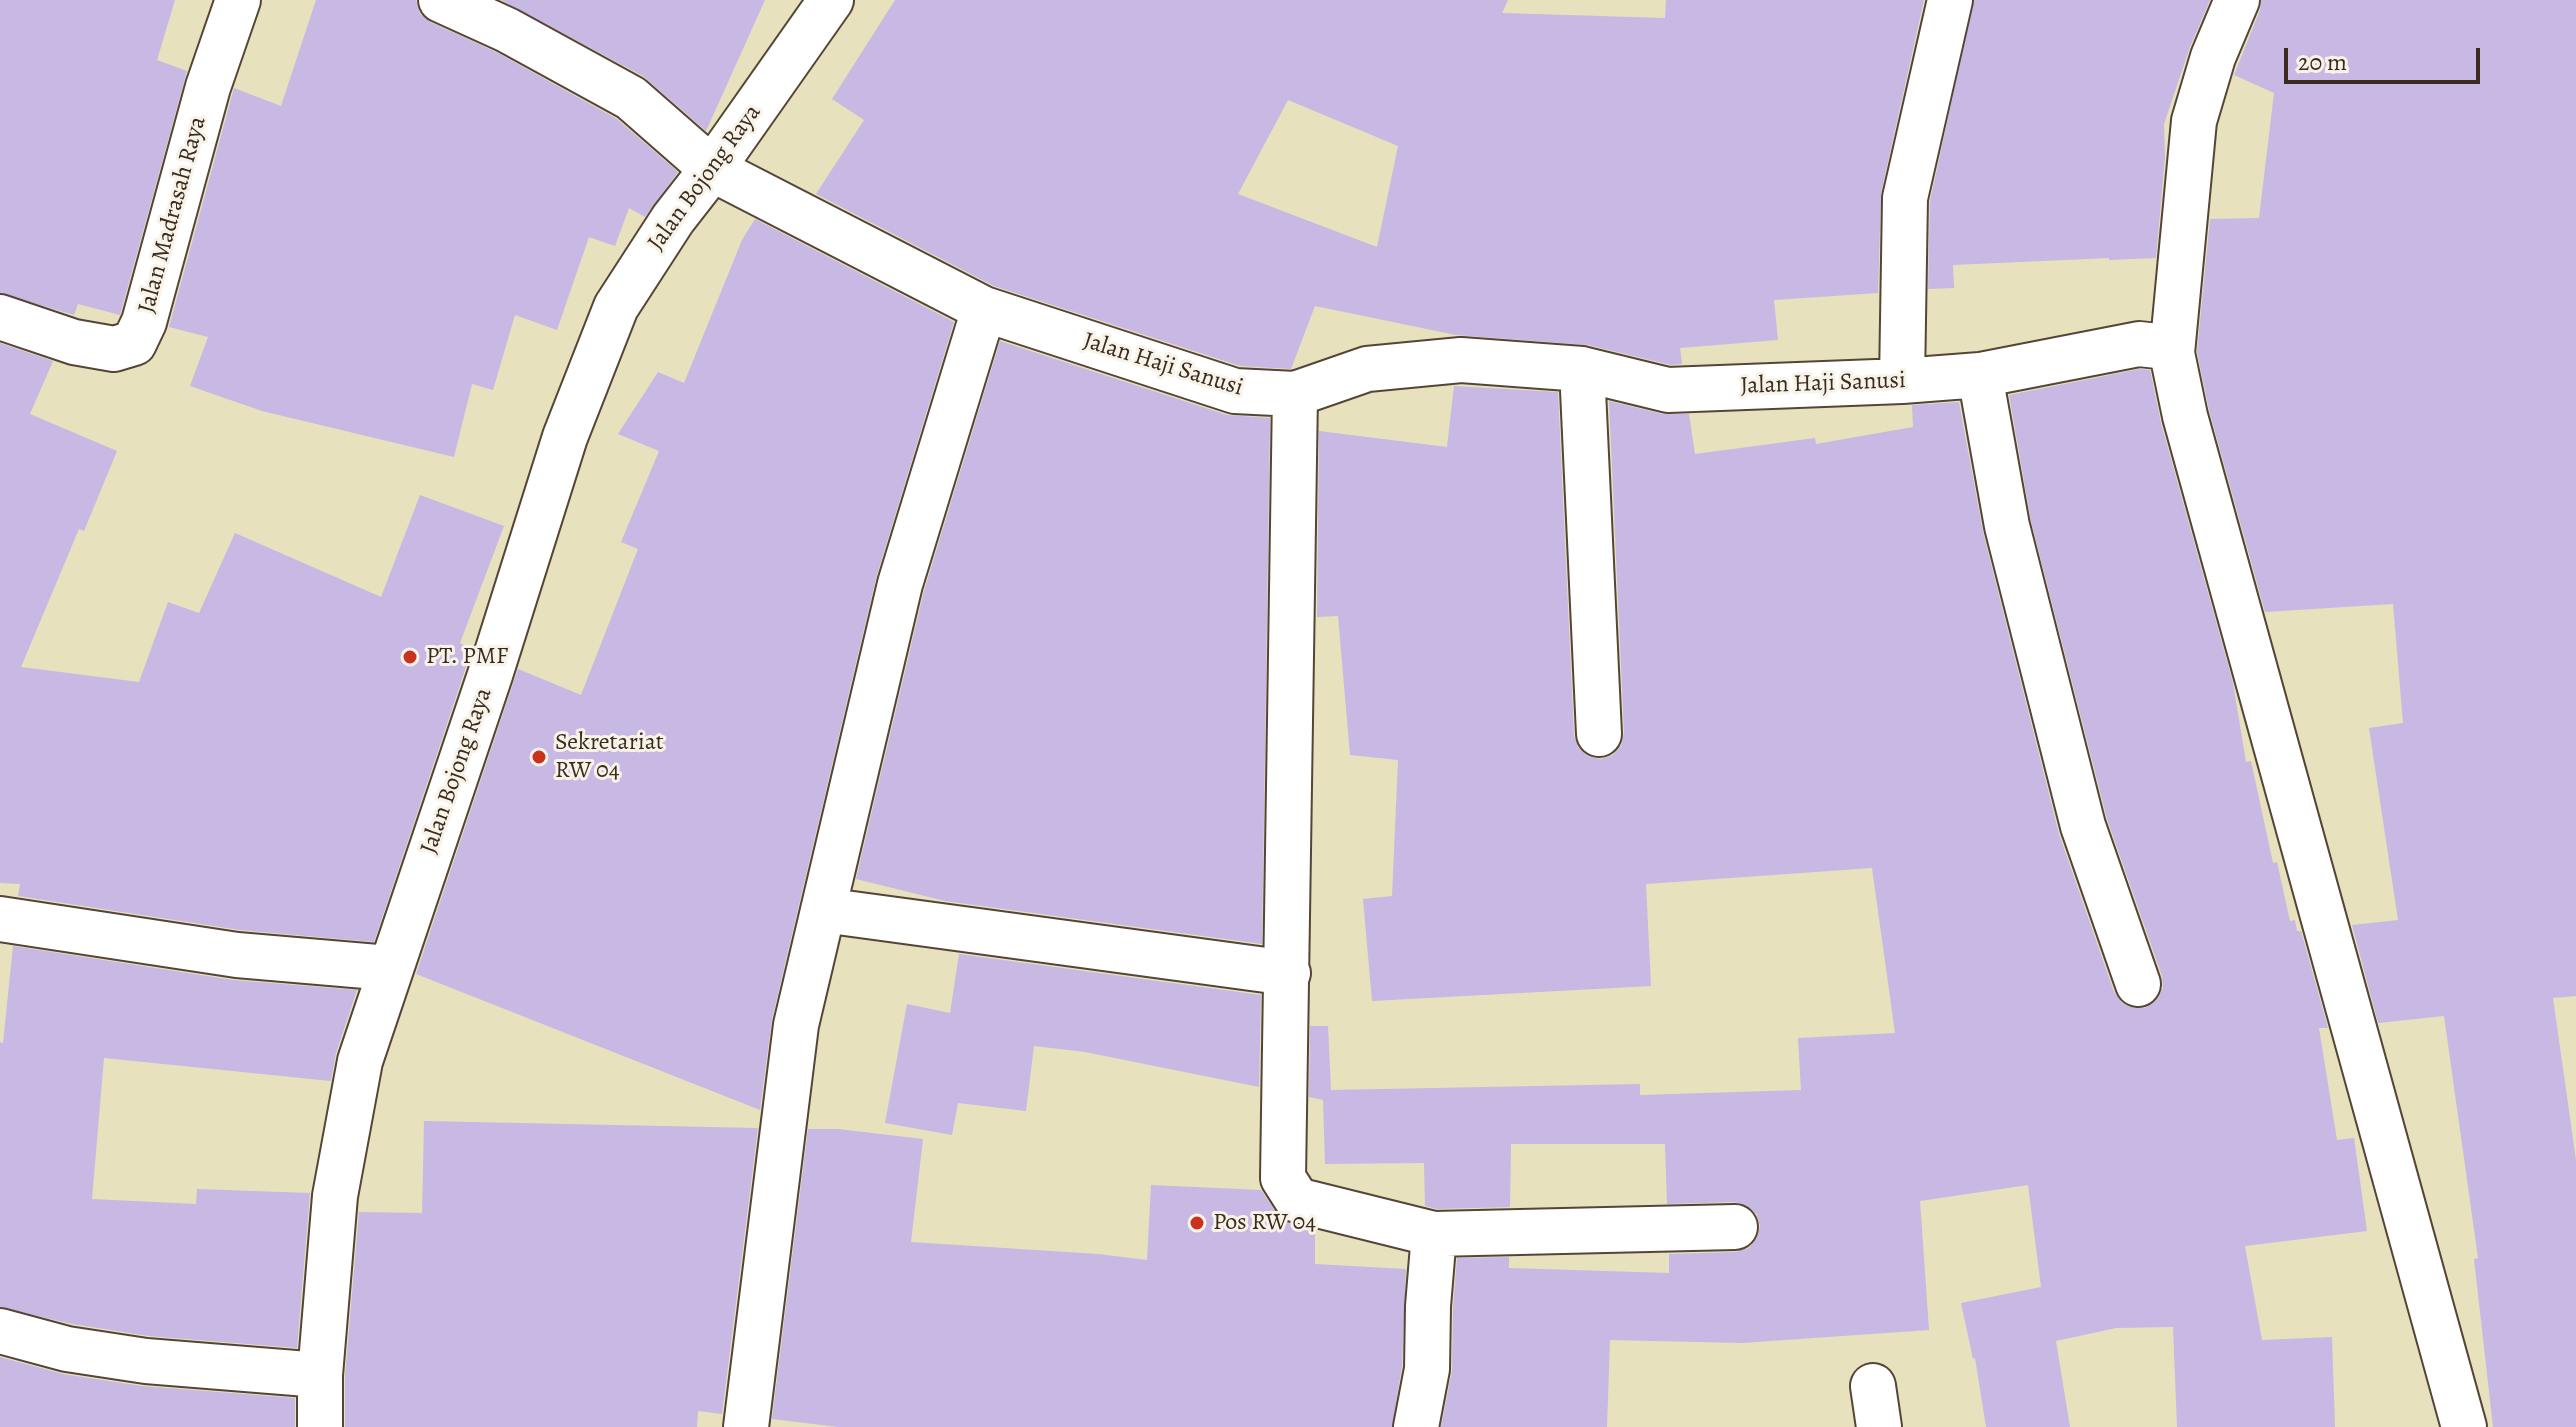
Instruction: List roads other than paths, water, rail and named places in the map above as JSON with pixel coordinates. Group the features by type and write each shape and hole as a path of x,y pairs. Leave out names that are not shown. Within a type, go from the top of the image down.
{"street":[{"name":"Jalan Madrasah Raya","path":"0,317 74,342 114,349 134,343 144,322 208,87 238,0"},
{"name":"Jalan Haji Sanusi","path":"441,0 507,30 631,98 712,169 984,309 1235,391 1295,394 1367,369 1461,360 1582,369 1668,390 1980,375 2139,344 2158,346 2172,353"},
{"name":"Jalan Bojong Raya","path":"320,1427 320,1375 335,1196 360,1061 490,675 565,437 616,307 673,219 831,0"},
{"path":"1902,381 1905,198 1950,0"},
{"path":"2237,0 2213,57 2194,121 2172,353 2185,416 2464,1427"},
{"path":"746,1427 796,1025 900,584 984,309"},
{"path":"1582,369 1599,734"},
{"path":"1980,375 2007,526 2079,811 2138,984"},
{"path":"1295,394 1283,1178 1297,1200 1434,1234 1735,1227"},
{"path":"823,910 1288,973"},
{"path":"0,919 237,955 389,968"},
{"path":"1416,1427 1427,1369 1434,1234"},
{"path":"0,1331 67,1349 130,1359 320,1375"}],"place":[{"name":"PT. PMF","path":"410,657"},
{"name":"Sekretariat RW 04","path":"539,757"},
{"name":"Pos RW 04","path":"1197,1223"}]}
